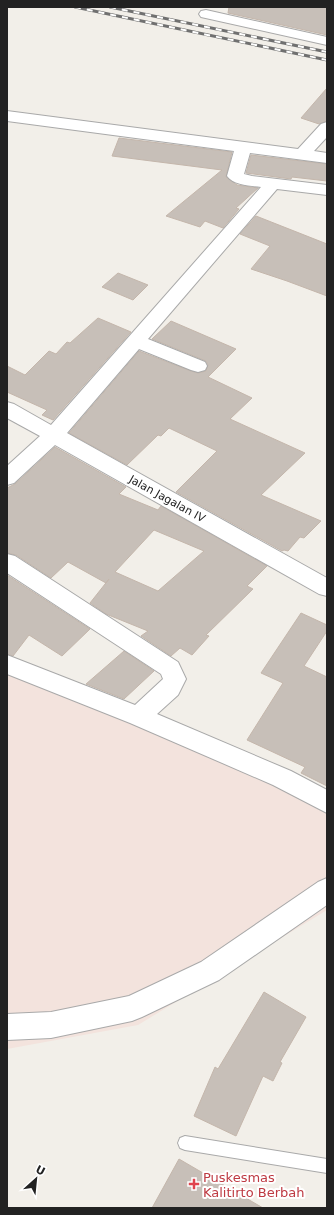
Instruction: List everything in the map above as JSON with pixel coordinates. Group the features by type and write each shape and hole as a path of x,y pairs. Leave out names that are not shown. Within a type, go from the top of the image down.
{"street":[{"path":"206,14 327,41"},
{"path":"7,116 327,158"},
{"path":"303,154 327,127"},
{"path":"243,147 235,176 250,181 272,185 327,190"},
{"path":"7,478 54,436 272,185"},
{"path":"136,341 198,366"},
{"name":"Jalan Jagalan IV","path":"7,408 54,436 327,588"},
{"path":"7,562 170,668 175,678 170,688 138,716"},
{"path":"7,664 138,716 282,778 327,802"},
{"path":"7,1027 51,1024 132,1008 210,971 327,890"}],"lane":[{"path":"185,1143 327,1166"}],"shaded area":[{"path":"7,672 327,796 327,910 138,1025 7,1049"}],"building":[{"path":"229,7 327,7 327,35 228,13"},
{"path":"327,88 327,121 319,124 301,118"},
{"path":"119,138 232,152 226,177 237,185 258,188 236,208 239,209 223,228 205,221 200,227 166,216 222,170 112,156"},
{"path":"251,155 327,164 327,181 292,177 291,179 246,173"},
{"path":"256,216 327,244 327,296 251,269 270,246 240,234"},
{"path":"118,273 148,285 133,300 102,287"},
{"path":"98,318 131,332 53,420 42,415 47,410 7,392 7,366 25,375 49,351 56,354 67,342 70,343"},
{"path":"171,321 236,349 208,377 252,398 230,419 305,453 261,495 321,521 304,538 300,537 288,551 282,551 176,492 217,451 169,428 161,436 158,435 127,465 69,433 139,351 191,371 198,373 206,371 208,365 206,361 152,339"},
{"path":"55,447 126,487 119,494 158,510 161,506 267,566 247,586 253,589 206,635 209,636 192,655 180,648 171,656 141,636 148,631 106,614 90,603 106,583 68,562 51,578 16,555 7,553 7,488 15,484","holes":["154,530 204,551 158,591 115,572"]},
{"path":"7,575 90,629 62,656 29,635 13,656 7,654"},
{"path":"301,613 327,625 327,631 304,666 327,677 327,786 301,773 305,767 247,740 283,683 261,673"},
{"path":"124,651 154,671 124,699 86,684"},
{"path":"264,992 306,1017 280,1062 282,1063 273,1081 263,1076 236,1136 194,1116 215,1067 218,1069"},
{"name":"Puskesmas Kalitirto Berbah","path":"179,1159 263,1208 152,1208"}],"railway":[{"path":"75,7 327,60"},
{"path":"110,7 327,52"}],"place":[{"name":"Puskesmas Kalitirto Berbah","path":"194,1184"}]}
